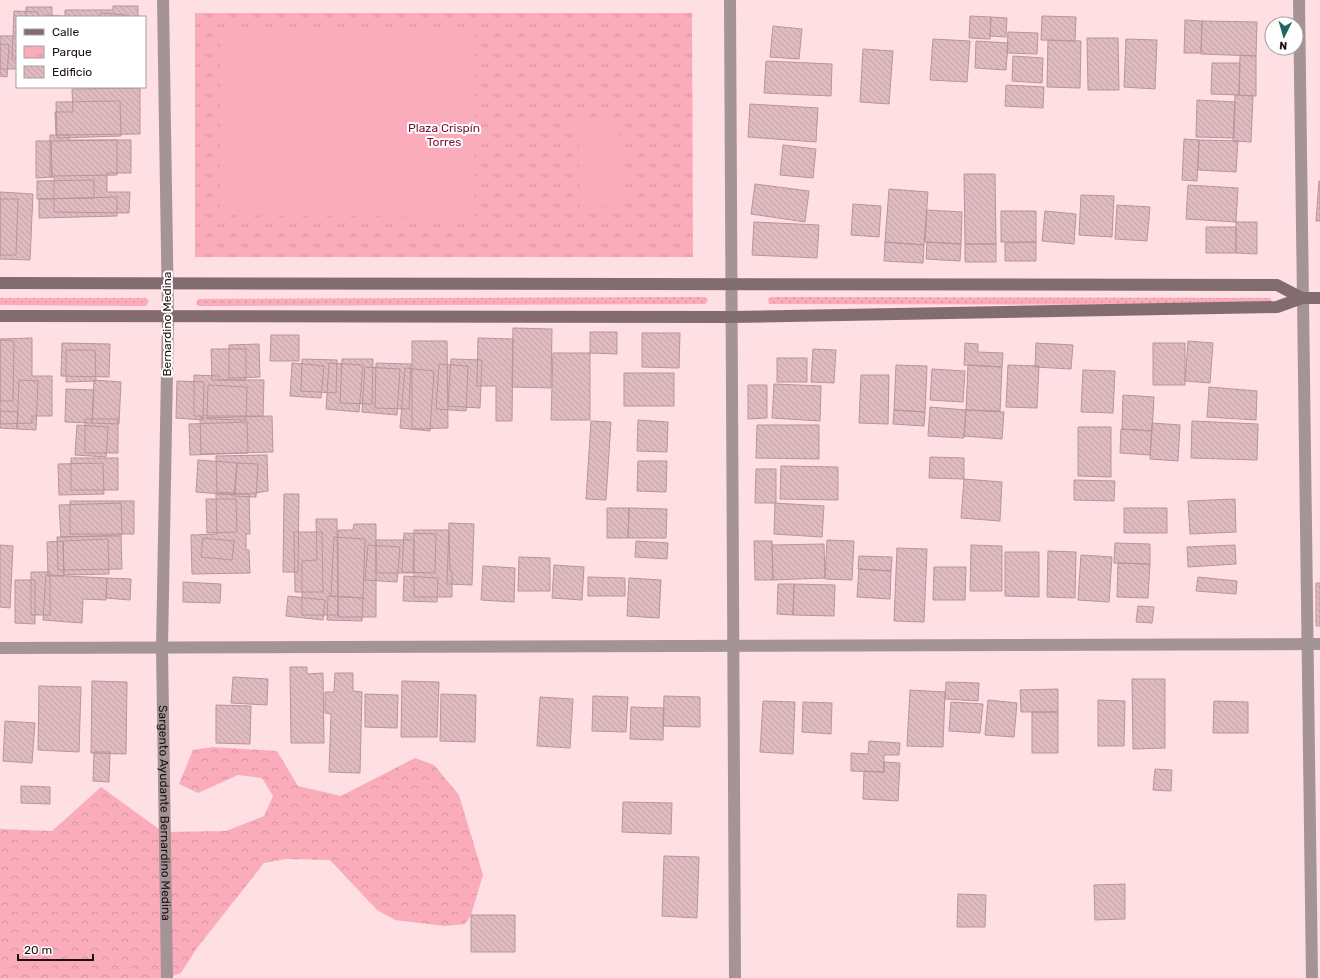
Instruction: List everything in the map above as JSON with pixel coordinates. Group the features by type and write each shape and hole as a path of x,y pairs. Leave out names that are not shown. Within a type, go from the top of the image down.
{"street":[{"name":"Bernardino Medina","path":"162,648 168,316 163,0"},
{"path":"730,0 735,978"},
{"path":"1299,0 1302,298 1315,644 1312,978"},
{"path":"0,283 1277,285 1302,298"},
{"path":"0,316 732,317 1277,307 1302,298 1320,298"},
{"path":"0,648 1315,644"},
{"name":"Sargento Ayudante Bernardino Medina","path":"162,648 167,978"}],"green space":[{"name":"Plaza Crispín Torres","path":"195,13 692,13 693,257 195,257"},
{"path":"221,28 475,29 474,217 220,215"},
{"path":"619,122 621,206 580,207 578,123"},
{"path":"705,297 708,300 705,304 198,306 196,304 198,299"},
{"path":"771,297 1270,298 1273,303 1270,305 769,304 768,299"},
{"path":"0,298 146,298 149,301 146,306 0,305"},
{"path":"213,747 277,751 298,786 341,796 415,758 434,765 459,795 483,875 471,915 465,924 445,926 395,920 377,910 330,860 286,859 264,863 197,948 181,973 167,978 0,978 0,829 52,831 101,787 163,832 226,831 264,816 273,796 262,778 238,775 198,793 179,784 193,750"}],"building":[{"path":"113,6 138,6 138,16 65,16 65,10 113,10"},
{"path":"26,7 52,7 52,16 26,16"},
{"path":"14,11 38,12 38,16 16,16 16,59 12,59"},
{"path":"101,13 127,15 127,16 100,16"},
{"path":"970,16 991,17 990,39 969,38"},
{"path":"1042,16 1076,17 1075,41 1041,40"},
{"path":"991,17 1007,18 1006,37 990,36"},
{"path":"1185,20 1202,21 1201,53 1184,53"},
{"path":"1202,21 1257,22 1256,56 1201,54"},
{"path":"773,26 802,29 799,59 770,57"},
{"path":"1008,32 1038,33 1037,54 1007,53"},
{"path":"0,36 16,36 16,69 0,69"},
{"path":"1087,38 1118,38 1119,90 1088,90"},
{"path":"933,39 970,41 967,82 930,80"},
{"path":"1126,39 1157,40 1155,89 1124,87"},
{"path":"1048,40 1081,41 1080,88 1047,87"},
{"path":"976,41 1008,43 1006,70 975,68"},
{"path":"0,44 9,45 7,77 0,76"},
{"path":"863,49 893,51 889,104 860,102"},
{"path":"1240,55 1256,56 1256,96 1239,95"},
{"path":"1013,56 1043,58 1042,83 1012,81"},
{"path":"766,61 832,64 831,96 764,93"},
{"path":"1212,63 1240,63 1239,95 1211,94"},
{"path":"1006,85 1044,87 1043,108 1005,106"},
{"path":"140,88 140,134 56,135 55,112 73,112 72,89"},
{"path":"1235,95 1253,96 1251,142 1233,141"},
{"path":"1197,100 1235,102 1234,138 1196,137"},
{"path":"120,101 121,136 57,138 56,102"},
{"path":"750,104 818,108 816,142 748,137"},
{"path":"50,135 69,135 69,140 131,140 131,173 107,173 107,192 130,192 129,213 54,212 54,177 50,177"},
{"path":"1184,139 1199,140 1197,181 1182,180"},
{"path":"117,140 117,175 52,176 51,141"},
{"path":"1199,140 1238,141 1236,172 1198,170"},
{"path":"36,141 51,141 52,177 36,178"},
{"path":"783,145 816,149 813,178 780,175"},
{"path":"964,174 995,174 996,244 965,244"},
{"path":"94,180 94,198 37,199 37,181"},
{"path":"1319,181 1320,221 1316,221"},
{"path":"755,184 809,191 805,222 751,214"},
{"path":"1188,185 1238,188 1236,222 1186,219"},
{"path":"889,189 928,192 924,245 885,242"},
{"path":"0,192 33,194 30,260 0,259"},
{"path":"1081,195 1114,196 1112,237 1079,235"},
{"path":"117,197 117,216 39,218 39,199"},
{"path":"0,199 18,199 16,255 0,255"},
{"path":"853,204 881,206 879,237 851,235"},
{"path":"1117,205 1150,207 1147,241 1115,239"},
{"path":"927,210 962,212 961,244 925,242"},
{"path":"1001,211 1036,211 1036,242 1001,242"},
{"path":"1045,211 1076,214 1074,244 1042,241"},
{"path":"754,222 819,225 817,258 752,255"},
{"path":"1236,222 1257,222 1257,254 1236,253"},
{"path":"1206,227 1236,227 1236,253 1206,253"},
{"path":"885,242 924,245 923,263 884,261"},
{"path":"927,242 961,244 960,261 926,259"},
{"path":"1036,242 1036,261 1005,261 1005,243"},
{"path":"965,244 996,244 996,262 965,262"},
{"path":"513,328 552,329 551,388 512,387"},
{"path":"590,332 617,332 617,354 590,353"},
{"path":"642,333 680,333 679,368 642,367"},
{"path":"271,335 299,335 299,361 270,361"},
{"path":"32,338 32,376 52,376 52,416 32,416 32,423 0,424 0,339"},
{"path":"478,338 513,339 512,421 496,421 496,386 477,386"},
{"path":"0,340 14,341 13,401 0,401"},
{"path":"412,341 447,341 448,428 412,429"},
{"path":"1188,341 1213,343 1210,383 1185,381"},
{"path":"62,343 110,344 109,377 61,376"},
{"path":"965,343 978,344 978,352 1003,353 1002,367 964,365"},
{"path":"1036,343 1073,345 1071,369 1035,367"},
{"path":"1153,343 1185,343 1185,385 1153,385"},
{"path":"259,344 260,377 229,378 229,345"},
{"path":"211,349 246,349 246,380 212,380"},
{"path":"813,349 836,350 834,383 811,382"},
{"path":"66,350 95,350 96,381 66,382"},
{"path":"553,353 590,353 590,420 551,420"},
{"path":"777,358 807,358 807,382 777,382"},
{"path":"302,359 337,360 336,393 301,391"},
{"path":"342,359 373,359 372,404 340,403"},
{"path":"451,359 482,360 480,408 448,406"},
{"path":"292,363 324,366 321,398 290,396"},
{"path":"329,363 363,365 359,412 326,409"},
{"path":"376,363 411,364 409,409 375,408"},
{"path":"439,364 468,366 466,411 436,409"},
{"path":"896,365 927,366 925,412 894,410"},
{"path":"968,365 1002,367 1000,411 966,410"},
{"path":"1008,365 1039,366 1037,408 1006,407"},
{"path":"365,367 400,369 397,415 362,412"},
{"path":"405,368 434,371 430,431 400,428"},
{"path":"932,369 965,371 963,402 930,400"},
{"path":"1083,370 1115,371 1113,413 1081,412"},
{"path":"624,373 674,373 674,406 624,406"},
{"path":"194,375 219,376 219,380 264,380 263,416 194,416"},
{"path":"861,375 889,375 888,424 859,423"},
{"path":"19,380 38,381 36,430 17,429"},
{"path":"94,380 121,382 119,424 92,423"},
{"path":"177,381 204,382 203,420 176,418"},
{"path":"774,384 821,386 820,421 772,418"},
{"path":"208,385 247,387 246,420 207,419"},
{"path":"748,385 767,385 767,418 748,419"},
{"path":"1209,387 1257,391 1256,420 1207,417"},
{"path":"66,389 94,390 92,423 65,422"},
{"path":"1123,395 1154,397 1152,431 1122,429"},
{"path":"930,407 966,410 964,438 928,436"},
{"path":"894,410 925,412 924,426 893,424"},
{"path":"966,410 1004,412 1002,439 964,436"},
{"path":"0,411 18,412 17,429 0,428"},
{"path":"272,416 273,452 201,454 200,418"},
{"path":"85,419 118,419 118,453 85,453"},
{"path":"638,420 668,422 667,452 637,451"},
{"path":"591,421 611,422 606,500 586,499"},
{"path":"1192,421 1258,424 1257,460 1191,458"},
{"path":"247,422 248,453 190,455 189,424"},
{"path":"1152,423 1180,425 1178,461 1150,459"},
{"path":"77,425 108,427 106,457 75,455"},
{"path":"757,425 819,425 819,459 756,458"},
{"path":"1078,427 1111,427 1111,477 1078,476"},
{"path":"1121,429 1152,431 1150,455 1120,453"},
{"path":"267,455 268,491 249,494 217,492 216,456"},
{"path":"930,457 964,458 964,479 929,478"},
{"path":"71,458 118,458 118,490 71,490"},
{"path":"198,460 237,463 235,495 196,492"},
{"path":"638,461 667,461 666,492 637,491"},
{"path":"103,463 104,494 59,495 58,464"},
{"path":"237,463 258,464 256,497 234,496"},
{"path":"781,466 838,467 838,500 780,499"},
{"path":"756,469 776,469 776,503 755,503"},
{"path":"964,479 1002,482 1000,521 961,518"},
{"path":"1074,480 1115,481 1114,501 1074,500"},
{"path":"216,494 249,494 250,534 246,534 246,550 249,550 250,573 192,574 191,535 217,534"},
{"path":"284,494 299,494 298,572 283,572"},
{"path":"206,499 236,499 237,532 207,533"},
{"path":"1235,499 1236,532 1190,534 1188,501"},
{"path":"70,501 134,501 134,534 70,534"},
{"path":"121,503 122,535 61,537 59,505"},
{"path":"775,503 824,506 822,537 774,534"},
{"path":"607,508 629,508 628,538 607,538"},
{"path":"629,508 667,509 666,538 628,538"},
{"path":"1124,508 1167,508 1167,533 1124,533"},
{"path":"316,519 337,519 338,615 302,615 302,561 317,560"},
{"path":"449,523 474,524 472,585 447,584"},
{"path":"354,524 376,524 376,617 338,617 338,530 353,530"},
{"path":"414,530 449,530 452,597 414,597"},
{"path":"294,532 322,532 323,592 295,592"},
{"path":"404,533 436,534 435,573 402,572"},
{"path":"121,536 122,569 58,570 57,537"},
{"path":"334,537 365,539 363,598 331,596"},
{"path":"203,538 234,541 232,560 201,557"},
{"path":"108,539 109,574 64,575 63,541"},
{"path":"376,540 414,540 413,573 376,573"},
{"path":"827,540 854,541 852,580 825,579"},
{"path":"63,541 64,576 48,576 47,542"},
{"path":"636,541 668,543 667,559 635,557"},
{"path":"754,541 772,541 773,580 755,580"},
{"path":"1115,543 1150,544 1150,564 1114,563"},
{"path":"824,544 825,578 773,580 772,545"},
{"path":"0,545 13,546 10,608 0,607"},
{"path":"368,545 400,547 397,582 365,580"},
{"path":"971,545 1002,546 1002,591 970,591"},
{"path":"1235,545 1236,564 1188,567 1187,547"},
{"path":"897,548 927,549 924,622 894,621"},
{"path":"1048,551 1076,552 1075,598 1047,597"},
{"path":"1005,552 1039,552 1039,597 1005,596"},
{"path":"1081,555 1112,557 1109,602 1078,600"},
{"path":"859,556 892,557 891,571 858,569"},
{"path":"519,557 550,558 550,591 518,591"},
{"path":"1118,563 1150,564 1148,598 1117,597"},
{"path":"554,565 584,567 582,600 552,598"},
{"path":"483,566 515,568 514,602 481,600"},
{"path":"934,567 966,567 965,600 933,600"},
{"path":"859,569 891,571 890,599 857,597"},
{"path":"31,572 50,572 50,615 31,615"},
{"path":"46,575 107,578 106,600 83,599 82,623 43,620"},
{"path":"404,576 438,578 437,602 403,601"},
{"path":"588,577 625,578 625,596 588,596"},
{"path":"1198,577 1237,581 1236,594 1196,591"},
{"path":"107,578 131,579 130,600 106,598"},
{"path":"629,578 661,580 659,618 627,616"},
{"path":"15,580 35,580 35,624 15,623"},
{"path":"183,582 221,584 220,603 183,602"},
{"path":"1316,583 1320,583 1320,626 1316,626"},
{"path":"778,584 794,584 793,615 777,614"},
{"path":"794,584 835,585 834,616 793,615"},
{"path":"288,596 325,600 323,620 286,616"},
{"path":"328,596 363,598 362,621 327,620"},
{"path":"1138,606 1154,607 1152,623 1136,622"},
{"path":"290,667 307,667 307,674 323,673 324,743 291,743"},
{"path":"335,673 353,673 353,691 362,692 360,773 329,772 331,714 325,713 325,692 334,692"},
{"path":"233,677 268,679 267,705 231,703"},
{"path":"1132,679 1165,679 1165,748 1133,749"},
{"path":"92,681 127,682 126,754 91,753"},
{"path":"402,681 439,682 437,737 401,737"},
{"path":"946,682 979,683 978,701 945,699"},
{"path":"39,686 81,687 79,752 38,750"},
{"path":"1058,689 1058,712 1021,712 1020,690"},
{"path":"910,690 945,692 943,747 907,746"},
{"path":"365,694 398,695 397,728 365,727"},
{"path":"441,694 476,695 475,742 440,741"},
{"path":"593,696 628,697 626,732 592,731"},
{"path":"664,696 700,697 700,727 663,726"},
{"path":"540,697 573,699 570,748 537,746"},
{"path":"988,700 1017,703 1014,737 985,735"},
{"path":"1098,700 1125,701 1124,746 1098,746"},
{"path":"763,701 795,702 793,754 760,752"},
{"path":"1214,701 1248,702 1248,733 1213,733"},
{"path":"803,702 832,703 831,734 802,732"},
{"path":"951,702 983,704 980,733 949,731"},
{"path":"216,705 251,706 250,744 216,743"},
{"path":"631,707 664,708 663,740 630,739"},
{"path":"1032,712 1058,712 1058,753 1032,753"},
{"path":"5,721 35,723 32,763 3,761"},
{"path":"869,741 900,743 899,755 884,755 884,772 851,771 851,753 868,754"},
{"path":"94,752 110,752 109,782 93,781"},
{"path":"884,762 900,763 898,801 863,799 864,771 884,772"},
{"path":"1155,769 1172,770 1171,791 1153,790"},
{"path":"21,786 50,787 50,804 21,803"},
{"path":"623,802 672,803 671,834 622,832"},
{"path":"664,856 699,857 697,918 662,916"},
{"path":"1125,884 1125,919 1095,920 1094,885"},
{"path":"958,894 986,895 985,927 957,927"},
{"path":"471,915 515,915 515,952 471,952"}]}
